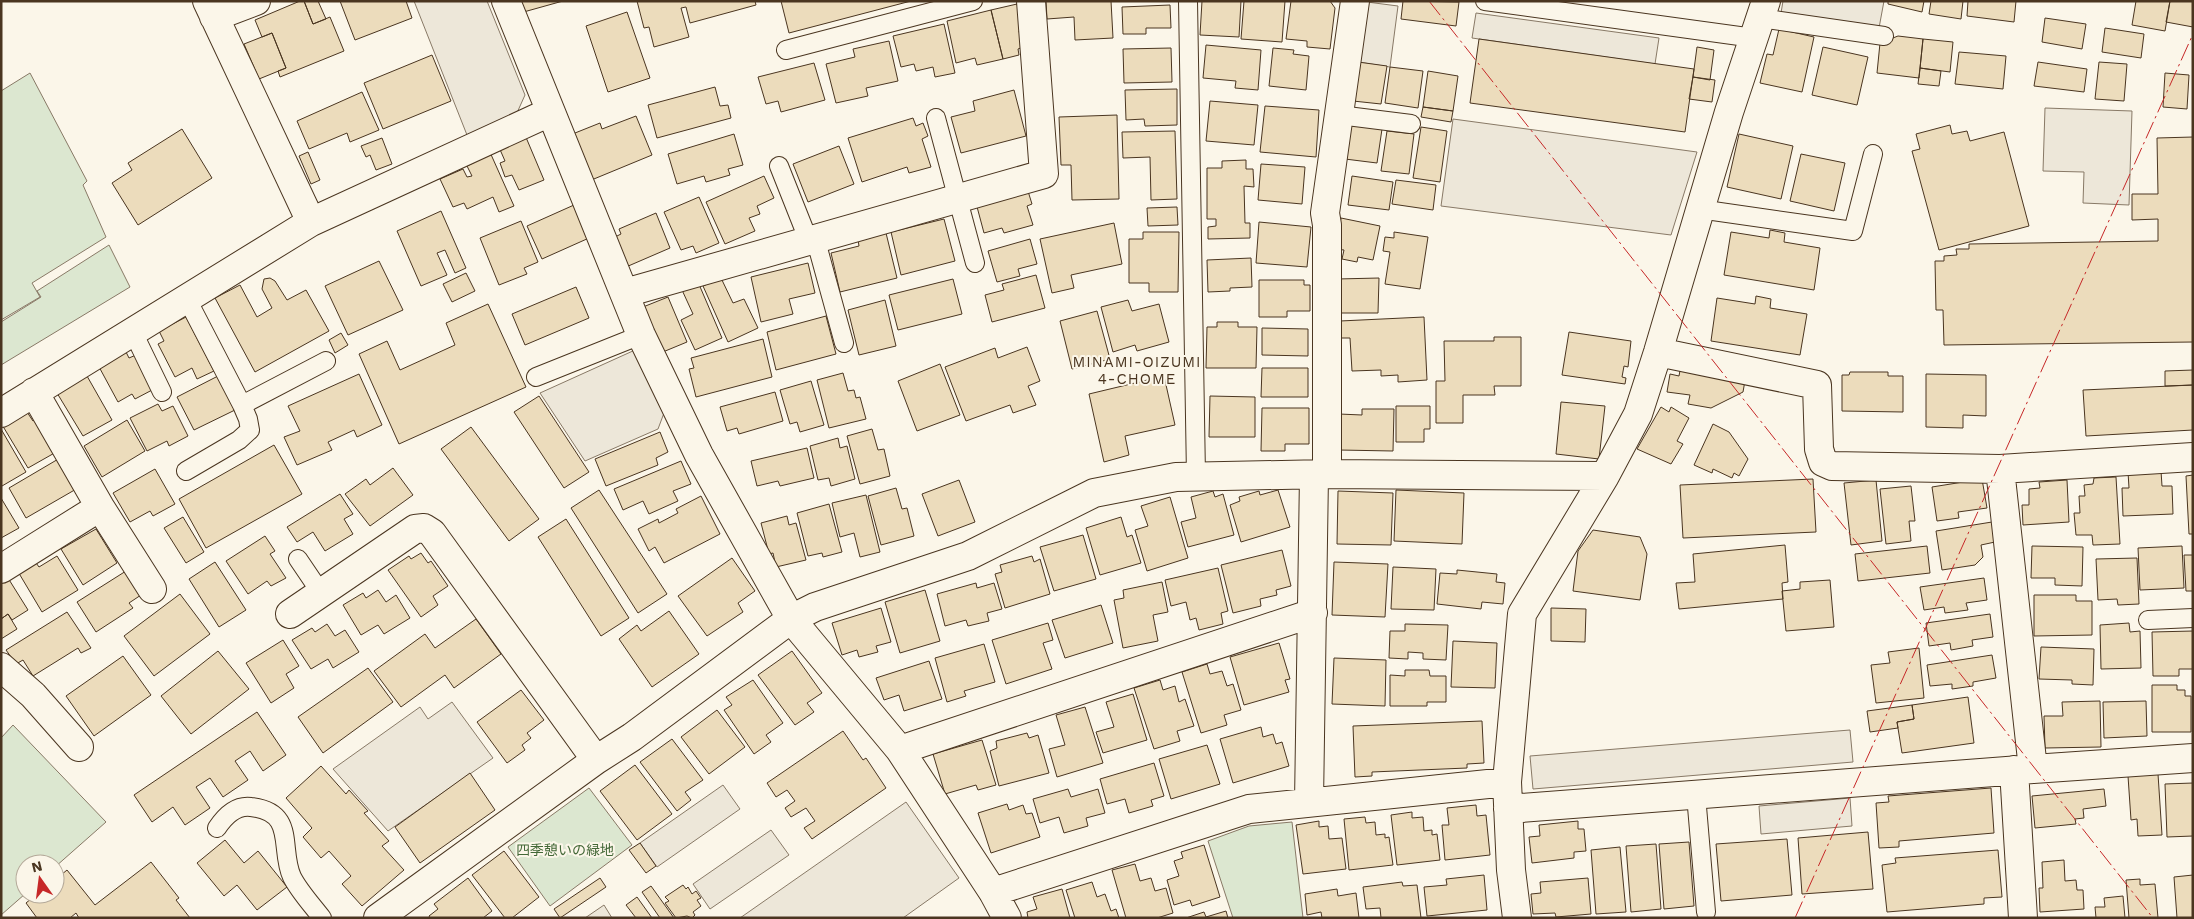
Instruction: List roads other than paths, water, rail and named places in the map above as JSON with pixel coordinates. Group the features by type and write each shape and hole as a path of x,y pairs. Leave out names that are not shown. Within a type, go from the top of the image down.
{"street":[{"path":"256,1 210,9 312,222"},
{"path":"506,1 641,335 699,456 791,619 900,750 993,892 1006,918"},
{"path":"625,293 1044,174 1031,1"},
{"path":"1309,802 1313,613 1320,474 1328,225 1325,213 1356,1"},
{"path":"1517,918 1511,870 1506,782 1522,614 1605,476 1638,414 1728,112 1760,19"},
{"path":"1,413 312,222 550,112"},
{"path":"1658,352 1817,385 1819,449 1823,462 1832,466 2000,469 2193,457"},
{"path":"34,392 100,507 152,588"},
{"path":"2000,469 2023,769 2023,918"},
{"path":"378,918 596,760 632,737 791,619 815,607 968,556 1094,493 1176,477 1196,476 1320,474 1605,476"},
{"path":"1,569 100,507"},
{"path":"290,614 415,529 424,528 432,533 596,760"},
{"path":"900,750 1313,613"},
{"path":"1,667 33,695 79,747"},
{"path":"1508,809 2023,769 2193,758"},
{"path":"993,892 1249,809 1506,782"}],"lane":[{"path":"786,50 973,1"},
{"path":"1188,1 1196,476"},
{"path":"1485,1 1760,19 1884,36"},
{"path":"1339,115 1411,124"},
{"path":"936,118 975,263"},
{"path":"1699,209 1853,231 1873,154"},
{"path":"779,166 804,228 819,252 844,343"},
{"path":"186,471 247,434 250,430 242,405 187,299"},
{"path":"133,332 162,392"},
{"path":"536,377 641,335"},
{"path":"242,405 326,361"},
{"path":"298,559 321,593"},
{"path":"2148,620 2193,618"},
{"path":"1696,794 1706,912"},
{"path":"217,828 224,817 234,810 246,806 259,808 272,814 281,824 286,837 287,861 292,877 322,918"}],"district":[{"name":"MINAMI-OIZUMI 4-CHOME","path":"1137,370"}],"park label":[{"name":"四季憩いの緑地","path":"565,850"}]}
